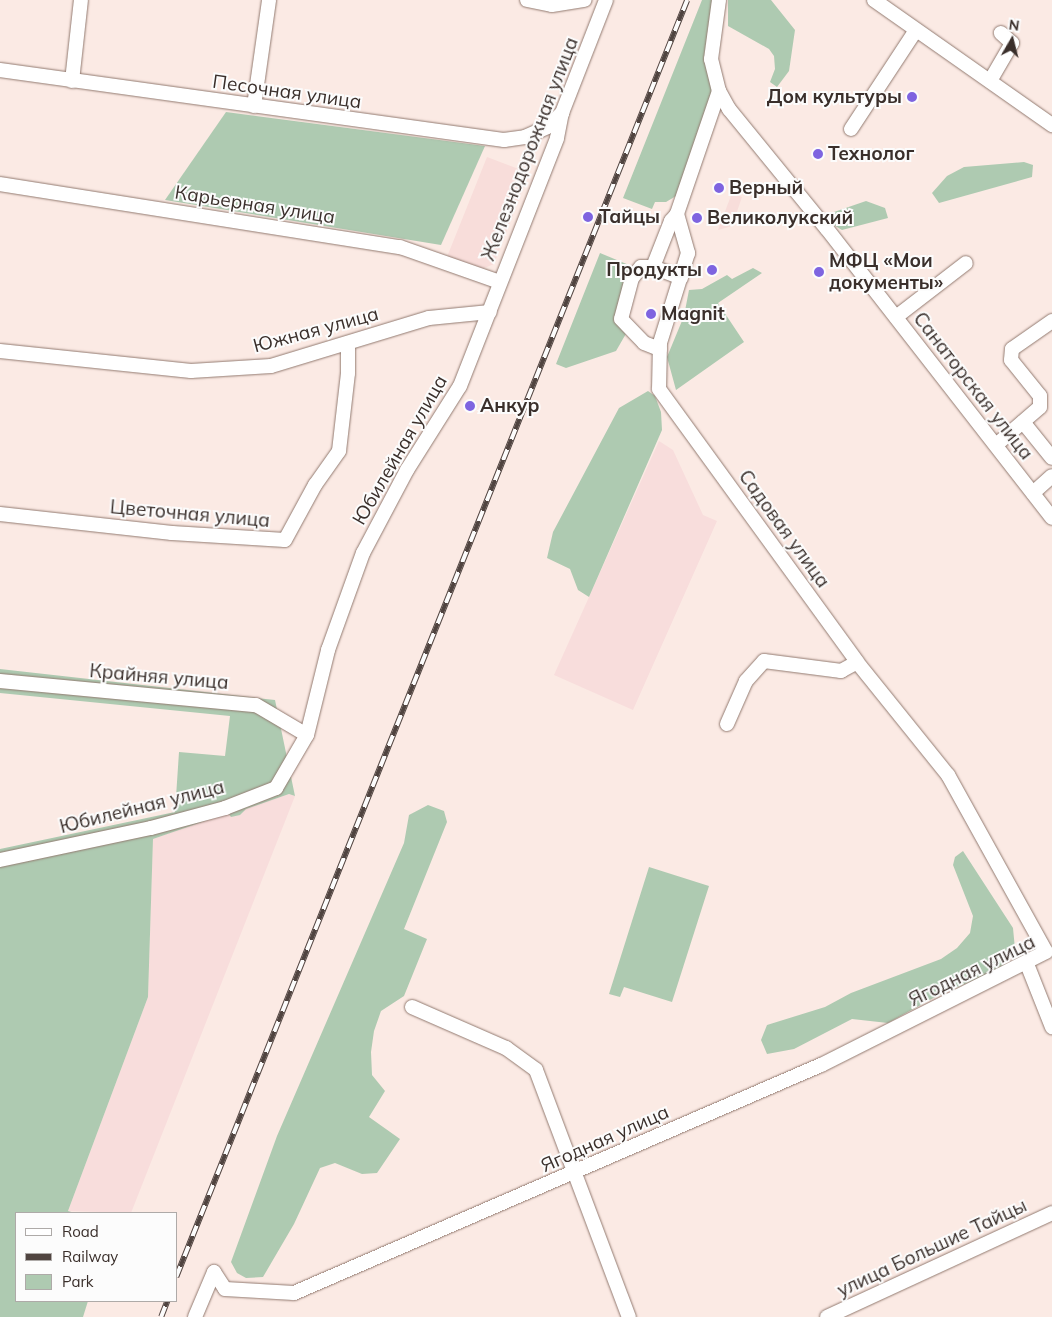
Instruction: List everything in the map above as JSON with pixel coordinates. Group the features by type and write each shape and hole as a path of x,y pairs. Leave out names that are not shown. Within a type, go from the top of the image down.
{"street":[{"path":"72,81 81,0"},
{"path":"254,106 269,0"},
{"path":"527,0 552,5 585,0"},
{"name":"Железнодорожная улица","path":"490,312 557,138 562,113 606,0"},
{"name":"Санаторская улица","path":"719,0 711,59 718,91 729,109 896,317 1052,518"},
{"path":"874,0 1052,125"},
{"path":"851,128 916,30"},
{"path":"990,81 1012,42 1001,34"},
{"name":"Песочная улица","path":"0,70 504,140 525,137 548,127 562,113"},
{"path":"652,268 671,221 677,214 718,91"},
{"name":"Карьерная улица","path":"0,184 400,247 500,282"},
{"name":"Садовая улица","path":"677,214 688,253 660,350 659,389 857,662 948,775 1049,954"},
{"path":"896,317 966,263"},
{"path":"660,350 644,343 621,319 632,278 641,268 652,268 681,278"},
{"name":"Южная улица","path":"0,351 191,371 271,366 429,318 490,312"},
{"name":"Юбилейная улица","path":"0,860 151,828 225,808 276,788 307,735 328,650 363,553 407,470 460,386 490,312"},
{"path":"996,445 1040,407 1040,396 1011,360 1012,349 1052,321"},
{"name":"Цветочная улица","path":"0,514 172,533 285,540 315,486 339,451 348,373 348,343"},
{"path":"1023,422 1052,458"},
{"path":"1032,493 1052,476"},
{"path":"727,724 746,680 764,661 841,671 857,662"},
{"name":"Крайняя улица","path":"0,681 256,705 307,735"},
{"name":"Ягодная улица","path":"195,1317 214,1272 225,1290 294,1293 573,1174 821,1065 1049,954"},
{"path":"1027,964 1052,1027"},
{"path":"412,1006 506,1048 536,1070 573,1174 629,1317"},
{"name":"улица Большие Тайцы","path":"827,1317 1052,1213"}],"shaded area":[{"path":"487,157 529,173 494,264 482,269 447,257"},
{"path":"732,193 742,197 732,226 718,230"},
{"path":"659,441 673,450 703,515 717,521 633,710 554,675"},
{"path":"289,794 295,796 131,1212 68,1211 148,997 153,839 228,812 240,815 245,809"}],"green space":[{"path":"702,0 715,0 714,93 676,196 666,202 655,202 652,209 623,198"},
{"path":"728,0 771,0 795,30 789,71 777,87 770,82 775,69 774,56 769,49 728,26"},
{"path":"226,112 485,146 441,245 165,200"},
{"path":"1024,162 1033,165 1032,177 939,203 932,193 947,176 964,167"},
{"path":"866,201 885,208 888,218 842,230 832,224 834,212"},
{"path":"600,253 629,265 617,307 627,332 616,351 566,368 556,364"},
{"path":"753,268 762,273 718,303 744,342 676,390 667,357 684,316 689,290 702,289 727,275 732,279"},
{"path":"648,391 655,396 661,412 662,430 589,597 578,590 570,569 547,558 553,532 619,408"},
{"path":"0,669 275,700 295,796 289,794 246,809 240,815 231,817 228,813 153,839 148,997 68,1211 72,1212 15,1212 15,1302 88,1302 83,1317 0,1317 0,849 175,812 179,752 225,756 230,716 0,693"},
{"path":"428,805 444,811 447,822 404,929 427,939 404,996 381,1011 374,1031 371,1052 372,1075 385,1091 369,1117 400,1139 377,1173 362,1174 335,1163 320,1168 294,1224 263,1277 246,1278 237,1273 231,1262 277,1136 404,843 409,815"},
{"path":"963,851 1013,928 1015,949 1002,968 937,996 888,1023 852,1019 794,1049 767,1054 761,1040 767,1025 825,1007 851,993 941,959 957,948 970,933 973,916 953,865 955,857"},
{"path":"649,867 709,886 672,1002 624,987 620,997 609,994"}],"railway":[{"path":"178,1272 687,0"},
{"path":"161,1317 167,1302"}],"place":[{"name":"Дом культуры","path":"912,97"},
{"name":"Технолог","path":"818,154"},
{"name":"Верный","path":"719,188"},
{"name":"Тайцы","path":"588,217"},
{"name":"Великолукский","path":"697,218"},
{"name":"Продукты","path":"712,270"},
{"name":"МФЦ «Мои документы»","path":"819,272"},
{"name":"Magnit","path":"651,314"},
{"name":"Анкур","path":"470,406"}]}
